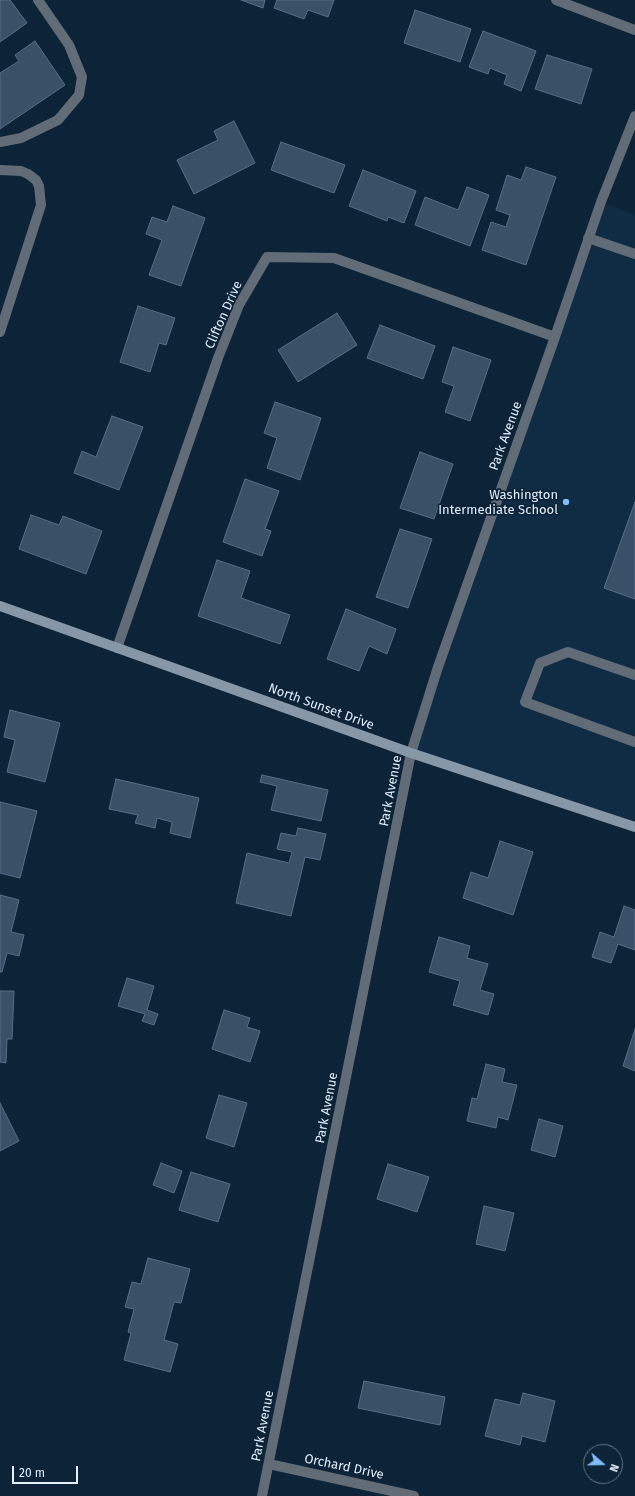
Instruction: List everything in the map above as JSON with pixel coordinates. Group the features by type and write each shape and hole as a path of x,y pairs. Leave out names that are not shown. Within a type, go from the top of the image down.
{"main road":[{"name":"North Sunset Drive","path":"0,606 411,753 635,827"}],"street":[{"path":"0,142 21,138 58,120 79,95 82,77 70,45 38,0"},
{"path":"556,0 635,30"},
{"name":"Park Avenue","path":"262,1496 411,753 438,667 555,337 600,202 635,116"},
{"path":"0,170 21,171 28,174 36,180 41,194 41,205 0,332"},
{"path":"588,238 635,254"},
{"name":"Clifton Drive","path":"117,648 218,358 240,305 267,256 334,258 555,337"},
{"path":"635,675 568,652 540,663 525,702 635,742"},
{"name":"Orchard Drive","path":"269,1464 414,1496"}],"shaded area":[{"name":"Washington Intermediate School","path":"601,202 635,215 635,827 411,753"}],"building":[{"path":"0,0 10,0 27,23 0,42"},
{"path":"241,0 265,0 263,8"},
{"path":"277,0 334,0 328,17 308,10 304,19 274,8"},
{"path":"415,10 471,29 460,62 404,43"},
{"path":"483,31 536,51 521,91 504,84 507,75 490,68 488,74 469,67"},
{"path":"35,41 65,85 0,129 0,73 19,61 15,55"},
{"path":"547,55 592,69 581,104 535,89"},
{"path":"234,121 255,163 194,194 177,160 218,140 214,131"},
{"path":"281,142 345,165 334,193 271,170"},
{"path":"526,167 556,177 526,265 482,250 491,222 506,227 510,215 496,210 507,175 521,180"},
{"path":"363,170 416,191 404,223 388,217 387,221 349,206"},
{"path":"467,187 489,195 470,246 415,225 425,197 458,210"},
{"path":"173,206 205,218 181,286 149,275 162,240 146,234 152,217 167,222"},
{"path":"138,306 175,318 166,345 159,343 150,372 120,362"},
{"path":"337,313 357,345 298,382 278,350"},
{"path":"380,325 435,346 423,379 367,358"},
{"path":"453,347 491,360 470,421 445,412 454,386 442,382"},
{"path":"275,402 321,418 300,480 267,468 277,438 264,433"},
{"path":"112,416 143,427 119,490 74,473 82,451 96,457"},
{"path":"420,452 453,464 434,519 400,508"},
{"path":"245,479 279,491 265,529 271,531 262,556 223,542"},
{"path":"635,502 635,599 604,588"},
{"path":"31,515 59,525 63,516 102,531 86,574 19,549"},
{"path":"400,529 432,539 408,608 376,597"},
{"path":"217,560 250,571 241,598 290,615 280,644 198,616"},
{"path":"346,609 396,629 387,654 369,646 359,671 327,659"},
{"path":"10,710 60,723 45,782 7,772 15,740 4,737"},
{"path":"262,775 328,790 321,821 271,810 277,786 260,782"},
{"path":"116,779 199,798 190,838 170,833 172,822 157,818 155,828 135,823 138,815 109,809"},
{"path":"0,802 37,811 20,878 0,873"},
{"path":"298,828 326,834 320,860 305,857 291,916 236,903 247,853 289,863 292,852 277,849 281,833 296,836"},
{"path":"500,841 533,852 513,915 463,898 471,872 488,878"},
{"path":"0,895 19,900 11,932 24,935 19,956 7,953 2,972 0,972"},
{"path":"624,906 635,910 635,950 618,944 611,963 592,957 600,932 614,937"},
{"path":"439,937 470,946 467,958 488,964 480,990 494,994 488,1015 453,1005 460,981 429,972"},
{"path":"127,978 154,986 147,1010 158,1014 154,1025 142,1021 145,1014 118,1006"},
{"path":"0,991 14,991 12,1039 7,1039 6,1063 0,1062"},
{"path":"224,1010 250,1018 247,1027 260,1031 250,1062 212,1049"},
{"path":"635,1029 635,1071 623,1066"},
{"path":"486,1064 505,1069 502,1082 517,1085 508,1120 498,1117 496,1128 467,1121 472,1098 477,1099"},
{"path":"219,1095 247,1103 234,1147 206,1138"},
{"path":"0,1103 19,1141 0,1151"},
{"path":"539,1119 563,1126 555,1157 531,1150"},
{"path":"161,1163 182,1171 174,1193 153,1185"},
{"path":"388,1164 429,1177 417,1212 377,1199"},
{"path":"191,1172 230,1184 218,1222 179,1210"},
{"path":"484,1206 514,1213 505,1251 476,1244"},
{"path":"148,1258 190,1269 181,1303 174,1302 164,1340 178,1344 170,1372 124,1360 131,1333 128,1332 134,1309 125,1307 132,1282 141,1284"},
{"path":"364,1381 445,1397 440,1425 358,1408"},
{"path":"523,1393 555,1401 545,1442 522,1436 520,1445 485,1436 495,1399 520,1405"}],"place":[{"name":"Washington Intermediate School","path":"566,502"}]}
